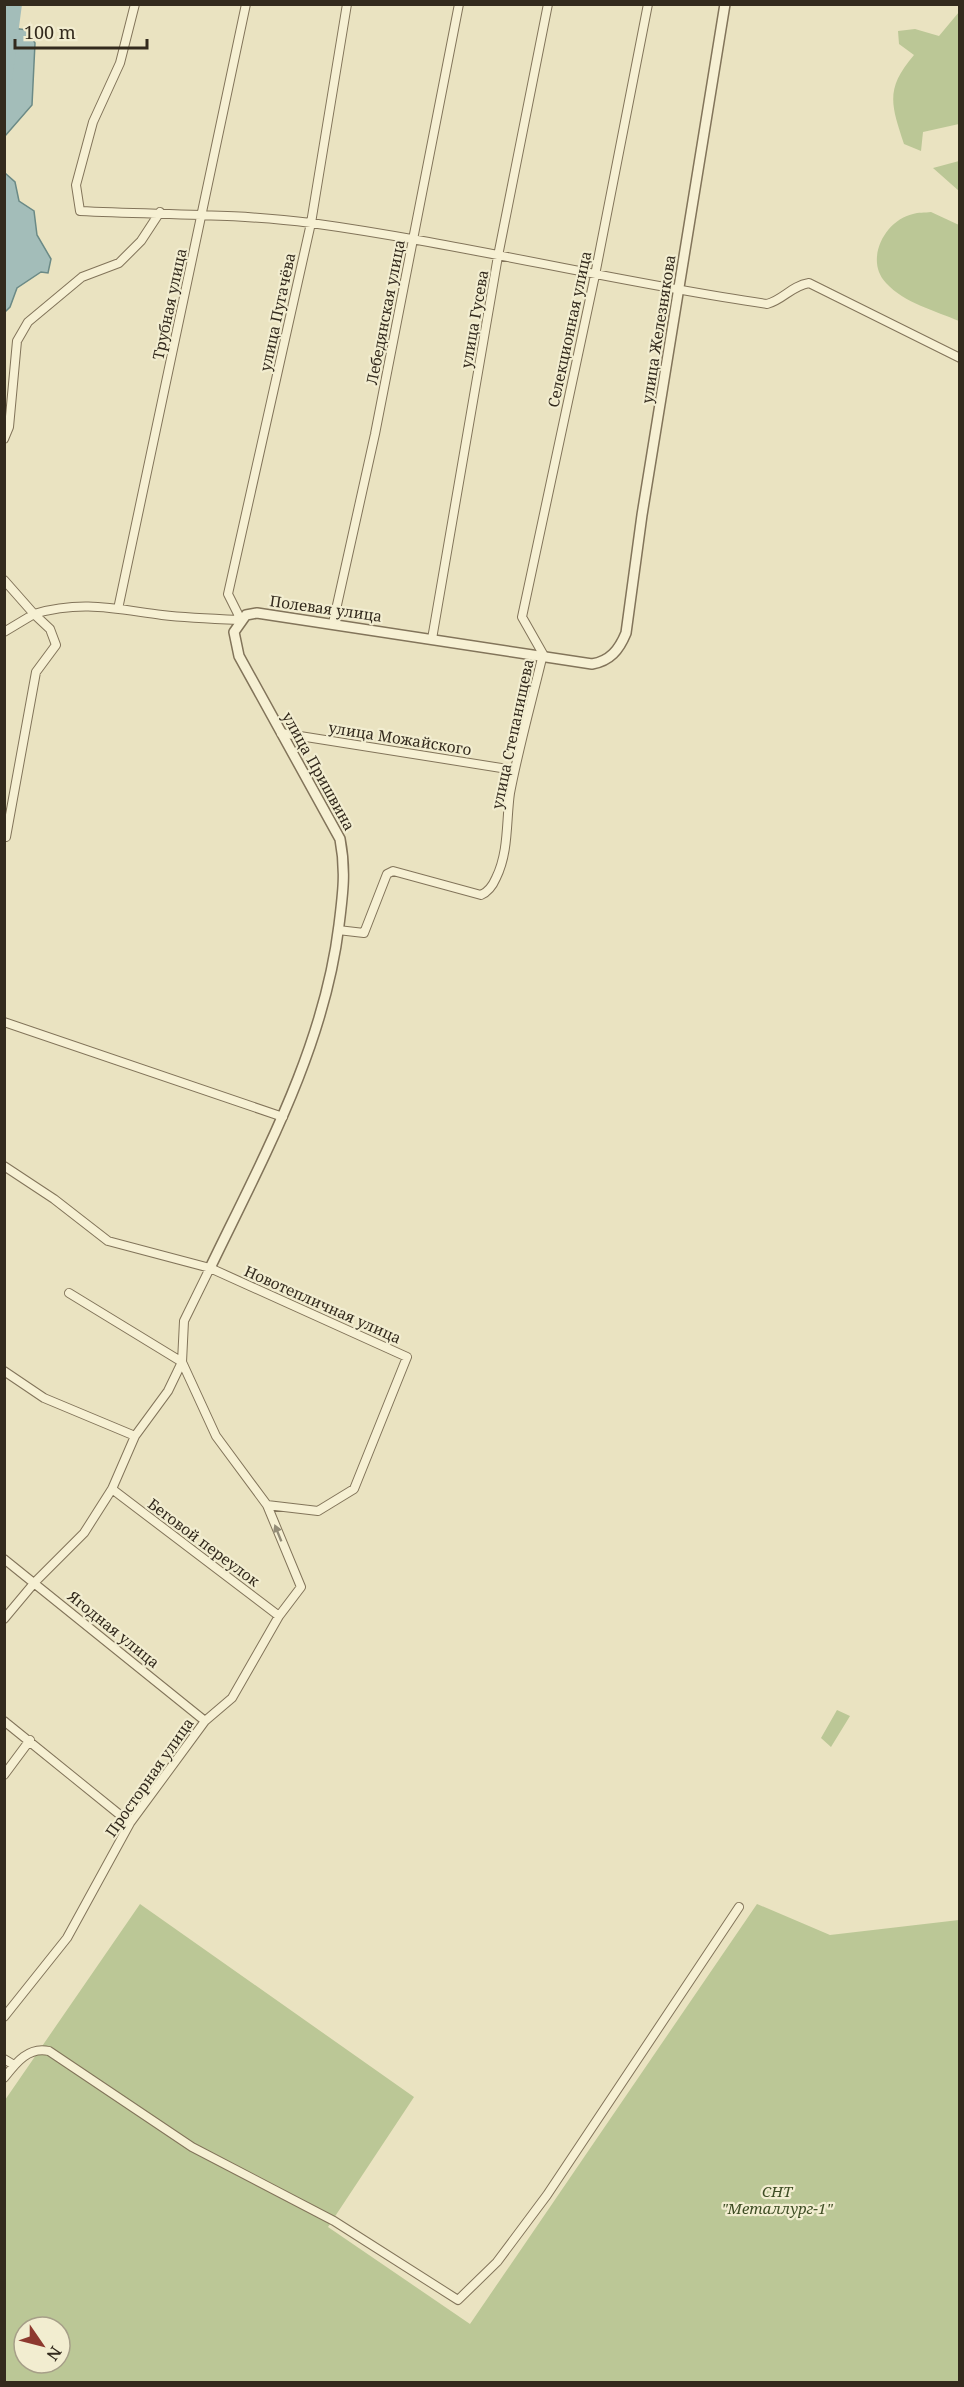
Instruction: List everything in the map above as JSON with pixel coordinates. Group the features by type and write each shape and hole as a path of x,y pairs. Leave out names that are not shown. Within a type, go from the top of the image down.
{"street":[{"path":"135,4 120,63 93,122 76,185 80,211 142,214 202,213 310,223 413,240 680,291 767,304 780,301 788,291 809,283 960,358"},
{"name":"Трубная улица","path":"118,609 246,4"},
{"name":"улица Пугачёва","path":"241,620 228,594 310,223 347,4"},
{"name":"Лебедянская улица","path":"333,623 375,434 459,4"},
{"name":"улица Гусева","path":"432,639 498,256 548,4"},
{"name":"Селекционная улица","path":"543,654 522,617 595,275 648,4"},
{"name":"улица Железнякова","path":"612,656 626,633 642,516 725,4"},
{"path":"4,439 9,427 17,341 28,322 82,277 119,263 141,241 159,212"},
{"path":"4,580 50,629 56,645 36,672 6,837"},
{"name":"Полевая улица","path":"4,632 34,614 69,605 241,620 246,615 257,613 543,654 592,664 603,662 612,656"},
{"name":"улица Пришвина","path":"4,1619 35,1582 84,1533 112,1489 135,1436 168,1391 182,1362 184,1321 283,1117 324,1003 338,930 346,868 340,839 239,656 234,632 241,620"},
{"name":"улица Степанищева","path":"338,930 364,933 387,874 393,871 481,895 487,892 496,878 505,850 514,770 543,654"},
{"name":"улица Можайского","path":"281,733 514,770"},
{"path":"4,1022 283,1117"},
{"path":"4,1166 54,1199 108,1241 210,1268"},
{"name":"Новотепличная улица","path":"210,1268 407,1357 354,1488 318,1511 267,1505"},
{"path":"69,1293 182,1362 216,1436 267,1505"},
{"path":"4,1371 44,1398 135,1436"},
{"name":"Беговой переулок","path":"112,1489 279,1616"},
{"name":"Просторная улица","path":"4,2017 66,1938 130,1823 205,1721 232,1698 279,1616 301,1587 267,1505"},
{"name":"Ягодная улица","path":"4,1559 205,1721"},
{"path":"4,1720 130,1823"},
{"path":"4,1775 30,1740"},
{"path":"4,2078 23,2056 42,2049 49,2051 192,2147 334,2221 458,2300 497,2262 548,2195 739,1907"},
{"path":"4,2059 14,2065"}],"green space":[{"path":"959,12 959,124 923,132 921,151 904,144 896,118 893,97 895,88 898,78 914,55 899,44 898,31 915,29 939,36"},
{"path":"960,161 959,191 933,168"},
{"path":"931,212 959,225 959,321 921,306 893,290 880,274 877,263 877,253 881,242 886,232 894,224 913,214"},
{"path":"837,1710 850,1716 831,1747 821,1738"},
{"name":"СНТ \"Металлург-1\"","path":"140,1904 414,2097 328,2227 470,2324 757,1904 830,1935 959,1920 959,2382 5,2382 5,2100"}],"water":[{"path":"12,28 27,30 35,43 32,105 5,136 5,41"},
{"path":"5,173 15,182 19,201 34,211 37,235 51,259 48,273 41,272 17,288 10,307 5,312"}],"waterway":[{"path":"4,79 14,4"}]}
